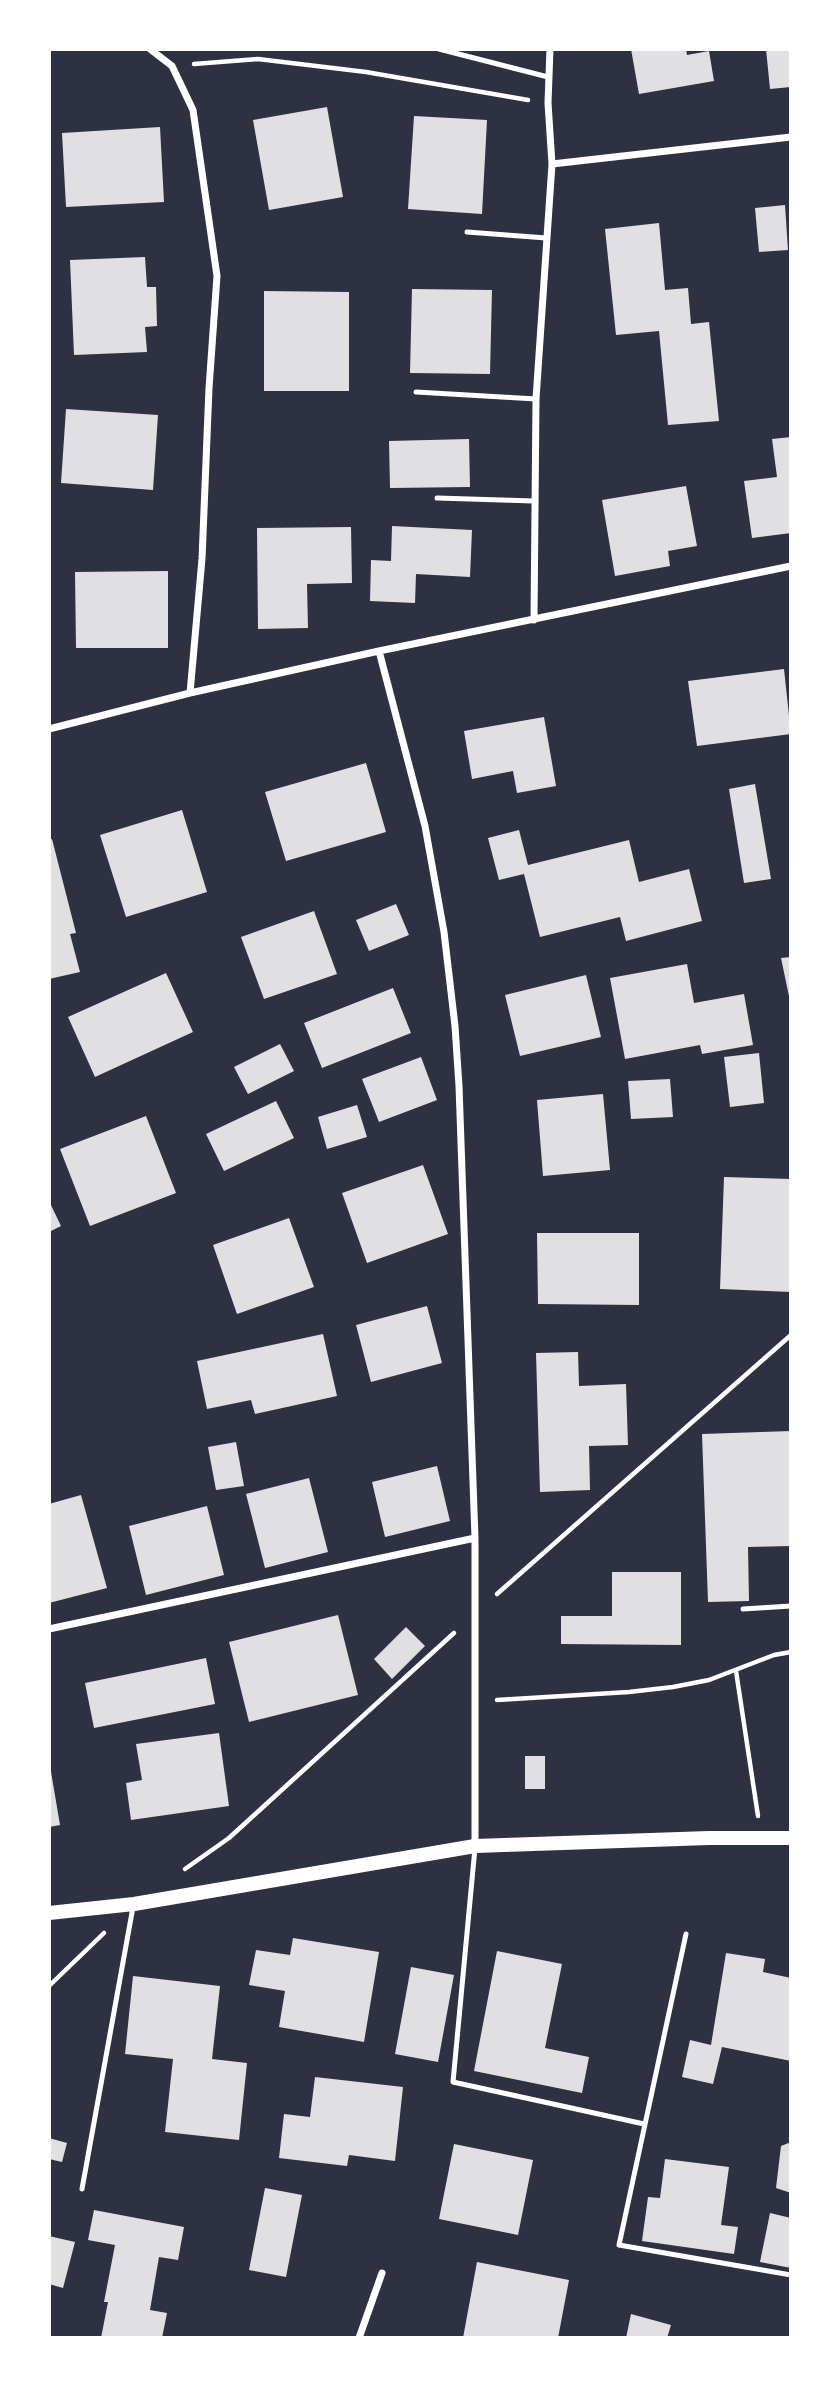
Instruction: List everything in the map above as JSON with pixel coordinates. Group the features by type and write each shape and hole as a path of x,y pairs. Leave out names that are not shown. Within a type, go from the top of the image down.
{"main road":[{"path":"49,1913 134,1904 475,1846 791,1838"}],"street":[{"path":"150,49 172,66 193,110 217,276 202,559 191,693"},
{"path":"534,620 536,399 552,164 548,103 550,49"},
{"path":"552,164 791,137"},
{"path":"49,729 191,693 379,651 791,566"},
{"path":"379,651 425,826 444,932 455,1026 475,1538 475,1846"},
{"path":"49,1629 475,1538"},
{"path":"359,2338 382,2273"}],"lane":[{"path":"439,49 548,77"},
{"path":"467,232 546,239"},
{"path":"416,392 536,399"},
{"path":"437,498 534,501"},
{"path":"743,1609 791,1606"},
{"path":"475,1846 453,2082 644,2124"},
{"path":"82,2189 134,1904"},
{"path":"686,1934 619,2245 791,2275"}],"path":[{"path":"172,66 258,59 366,72 548,103"},
{"path":"475,1700 629,1692 709,1680 774,1655 791,1652"},
{"path":"736,1671 760,1838"},
{"path":"49,1986 134,1904"}],"building":[{"path":"631,49 686,49 687,55 709,51 714,81 639,94"},
{"path":"766,49 791,49 791,87 770,89"},
{"path":"327,107 343,197 269,210 253,120"},
{"path":"414,116 487,120 482,214 408,209"},
{"path":"160,127 164,202 66,207 62,133"},
{"path":"785,205 788,250 759,252 755,208"},
{"path":"659,223 665,290 688,288 691,324 709,322 719,421 668,425 659,331 616,335 605,229"},
{"path":"145,257 147,287 156,287 157,326 145,327 147,352 74,355 70,260"},
{"path":"412,289 492,290 490,374 410,373"},
{"path":"264,291 349,292 349,391 264,391"},
{"path":"66,409 158,415 153,490 61,483"},
{"path":"791,437 791,533 752,538 744,481 777,477 772,439"},
{"path":"469,439 470,487 390,488 389,441"},
{"path":"686,486 697,546 668,551 670,566 615,576 602,500"},
{"path":"392,526 472,530 470,577 416,574 415,603 370,601 371,560 391,561"},
{"path":"351,527 352,583 307,584 308,628 258,629 257,528"},
{"path":"168,571 168,648 76,648 75,572"},
{"path":"784,669 791,734 697,746 688,681"},
{"path":"544,717 556,786 517,793 513,771 472,779 464,731"},
{"path":"366,763 386,832 286,861 265,792"},
{"path":"755,784 771,879 744,883 729,789"},
{"path":"182,810 207,892 126,917 100,835"},
{"path":"519,830 528,865 629,840 639,882 689,869 702,921 626,941 620,917 540,937 524,874 499,880 488,838"},
{"path":"52,839 76,933 70,934 80,972 49,979 49,840"},
{"path":"396,904 409,935 369,951 356,920"},
{"path":"314,911 337,974 264,999 241,937"},
{"path":"791,957 791,1001 790,1001 781,958"},
{"path":"687,964 694,1003 744,994 753,1045 702,1054 700,1045 625,1059 610,978"},
{"path":"166,973 193,1032 95,1077 68,1017"},
{"path":"586,975 601,1037 520,1056 505,995"},
{"path":"393,988 411,1033 322,1068 304,1023"},
{"path":"280,1044 294,1071 248,1094 234,1067"},
{"path":"759,1053 764,1103 730,1107 724,1057"},
{"path":"421,1057 437,1100 379,1122 362,1079"},
{"path":"670,1079 673,1117 631,1119 628,1081"},
{"path":"603,1094 610,1170 543,1176 537,1100"},
{"path":"276,1101 294,1138 224,1171 206,1134"},
{"path":"357,1105 367,1137 327,1149 318,1117"},
{"path":"146,1116 176,1193 90,1226 60,1149"},
{"path":"423,1165 448,1234 367,1263 342,1193"},
{"path":"724,1177 791,1179 791,1292 720,1289"},
{"path":"49,1201 61,1226 49,1232"},
{"path":"289,1218 314,1287 237,1314 213,1245"},
{"path":"537,1233 639,1233 639,1305 538,1304"},
{"path":"427,1306 442,1363 371,1382 356,1325"},
{"path":"323,1334 337,1396 255,1414 251,1400 207,1409 197,1361"},
{"path":"578,1352 579,1386 626,1384 628,1445 589,1446 590,1490 540,1492 536,1353"},
{"path":"791,1431 791,1546 748,1547 749,1601 708,1602 702,1434"},
{"path":"236,1442 244,1486 216,1490 208,1447"},
{"path":"437,1466 450,1521 385,1537 372,1482"},
{"path":"309,1478 328,1552 265,1568 246,1494"},
{"path":"81,1495 107,1588 49,1603 49,1504"},
{"path":"207,1506 224,1575 146,1595 129,1526"},
{"path":"612,1572 681,1572 681,1645 561,1644 561,1616 612,1616"},
{"path":"338,1615 358,1695 249,1722 229,1642"},
{"path":"406,1627 425,1646 392,1679 374,1659"},
{"path":"206,1658 215,1704 94,1728 85,1683"},
{"path":"219,1733 229,1806 131,1820 126,1783 142,1780 136,1744"},
{"path":"525,1756 545,1756 545,1789 525,1789"},
{"path":"49,1760 60,1825 49,1827"},
{"path":"293,1938 379,1952 364,2042 279,2027 285,1991 249,1985 256,1950 290,1955"},
{"path":"497,1951 562,1964 545,2048 589,2057 582,2093 474,2071"},
{"path":"726,1953 765,1959 763,1972 791,1978 791,2061 722,2047 713,2084 682,2077 690,2040 711,2045"},
{"path":"411,1967 454,1975 438,2062 395,2054"},
{"path":"133,1976 220,1986 212,2059 247,2063 239,2140 165,2132 173,2059 125,2054"},
{"path":"315,2077 403,2087 395,2161 349,2155 347,2166 279,2158 284,2114 310,2117"},
{"path":"49,2138 67,2143 62,2162 49,2159"},
{"path":"791,2142 791,2193 776,2188 781,2146"},
{"path":"454,2144 533,2160 518,2235 439,2219"},
{"path":"665,2159 729,2167 721,2225 738,2227 734,2254 642,2241 648,2197 660,2198"},
{"path":"265,2188 302,2195 286,2277 249,2270"},
{"path":"94,2210 184,2227 178,2260 159,2257 150,2310 167,2313 162,2338 101,2338 108,2302 104,2302 115,2245 88,2240"},
{"path":"770,2213 791,2218 791,2268 760,2262"},
{"path":"49,2236 75,2242 63,2288 49,2284"},
{"path":"477,2262 569,2280 558,2338 463,2338"},
{"path":"631,2314 671,2325 667,2338 626,2338"}]}
